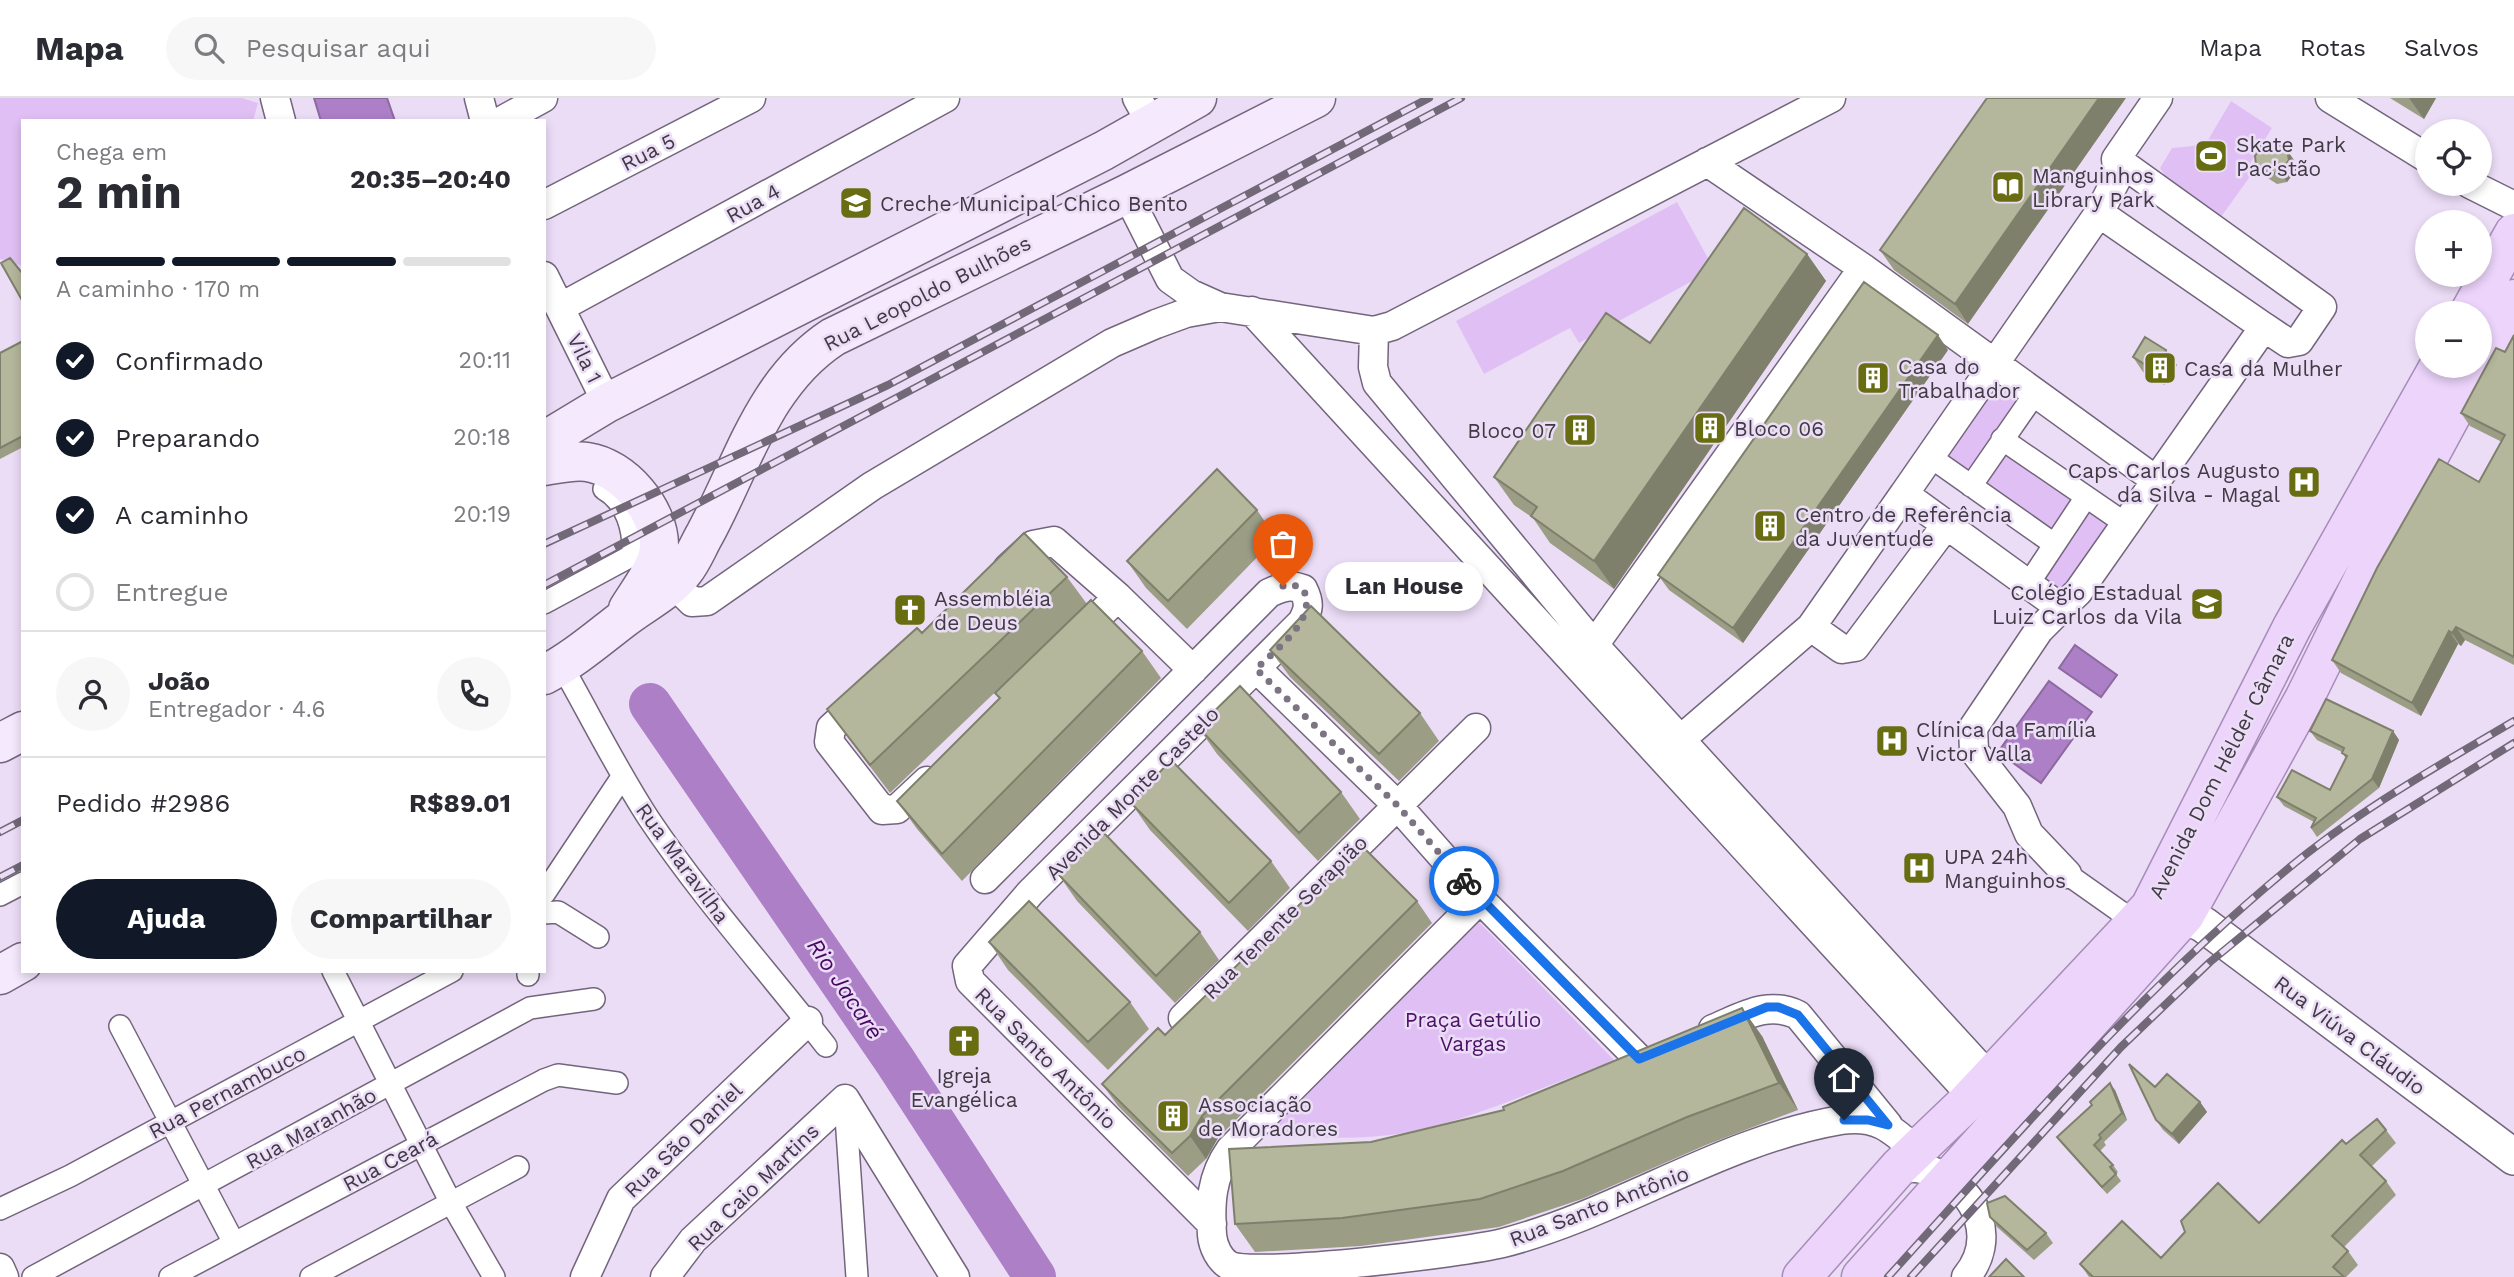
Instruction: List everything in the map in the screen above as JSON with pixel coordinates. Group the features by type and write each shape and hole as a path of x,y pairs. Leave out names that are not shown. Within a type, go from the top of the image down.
{"main road":[{"path":"546,440 607,403 1091,157 1144,110 1197,98"},
{"name":"Rua Leopoldo Bulhões","path":"553,671 673,583 686,569 718,512 754,428 792,372 812,351 833,337 1127,194 1316,98"},
{"path":"2476,301 2514,233"},
{"name":"Avenida Dom Hélder Câmara","path":"2492,340 2514,299"},
{"name":"Avenida Dom Hélder Câmara","path":"1861,1277 2141,967 2157,915 2292,627 2432,378"},
{"name":"Avenida Dom Hélder Câmara","path":"1802,1277 1901,1147 1981,1086 2157,915 2304,699 2367,571 2471,378"},
{"path":"546,466 587,462 612,471 627,483 646,506 659,546 655,561 621,620"},
{"path":"0,743 21,732"},
{"path":"0,975 21,963"}],"street":[{"path":"275,98 280,119"},
{"path":"479,98 484,119"},
{"path":"505,119 543,98"},
{"name":"Rua 5","path":"546,204 751,98"},
{"name":"Rua 4","path":"561,307 908,106 945,98"},
{"path":"1127,194 1170,279 1191,294 1220,307 1374,331 1401,323 1831,98"},
{"path":"1670,748 1811,627 2099,213 2118,176 2116,159 2158,98"},
{"path":"2330,98 2415,151"},
{"path":"2099,213 2288,343 2299,341 2322,307 2116,159"},
{"path":"1707,162 1863,268 2157,481"},
{"path":"2492,195 2514,206"},
{"path":"1594,645 1863,268"},
{"name":"Vila 1","path":"546,280 607,403"},
{"path":"673,583 692,602 706,601 872,486 1112,343 1186,313 1220,307"},
{"path":"1252,311 1670,748 1981,1086"},
{"path":"2157,915 2067,874 2029,834 2017,806 1974,751 1973,729 2039,630 2078,592 2264,327"},
{"path":"1374,331 1373,367 1377,383 1594,645 1670,748"},
{"path":"1971,486 2036,392"},
{"path":"2002,439 2126,524"},
{"path":"1929,456 2054,544"},
{"path":"546,481 576,478 610,492 623,506 634,541 633,555 546,602"},
{"path":"1904,494 2061,608"},
{"path":"2029,583 2086,497"},
{"path":"1811,627 1842,649 1855,647 1947,524"},
{"path":"992,582 1032,545 1054,541 1118,597 1193,670"},
{"name":"Avenida Monte Castelo","path":"970,981 967,966 1030,893 1301,622 1308,610 1309,600 1303,589 1294,585 1283,586 1269,593 985,878"},
{"path":"1058,655 1118,597"},
{"path":"1256,669 1397,805 1480,899 1651,1054 1767,1007 1788,1010 1798,1015 1901,1147 1922,1168 1948,1179 1975,1205 1979,1216 1980,1247 1976,1261 1966,1277"},
{"name":"Rua Maravilha","path":"553,671 622,777 718,911 808,1021 825,1046"},
{"path":"882,682 831,728 829,742 882,810 897,809 948,761"},
{"name":"Rua Tenente Serapião","path":"1168,1034 1476,728"},
{"path":"0,760 21,748"},
{"path":"546,891 622,777"},
{"path":"0,895 21,884"},
{"path":"1230,1150 1480,899"},
{"path":"546,913 558,912 598,937"},
{"name":"Rua Viúva Cláudio","path":"2157,915 2204,925 2514,1157"},
{"path":"334,973 450,1201 494,1277"},
{"name":"Rua Pernambuco","path":"0,1209 171,1122 448,973"},
{"name":"Rua Santo Antônio","path":"970,981 1104,1098 1212,1224"},
{"name":"Rua Maranhão","path":"33,1277 205,1187 530,1008 541,1004 594,999"},
{"name":"Rua São Daniel","path":"586,1277 621,1199 808,1021"},
{"path":"120,1026 234,1243"},
{"name":"Rua Ceará","path":"170,1277 558,1075 617,1083"},
{"path":"845,1100 857,1277"},
{"path":"845,1100 955,1277"},
{"name":"Rua Caio Martins","path":"665,1277 693,1240 845,1100"},
{"name":"Rua Santo Antônio","path":"1230,1150 1214,1180 1213,1242 1221,1259 1230,1267 1248,1271 1358,1265 1445,1254 1503,1243 1561,1224 1785,1132 1844,1120 1868,1120 1901,1147"},
{"path":"1230,1150 1274,1149"},
{"path":"311,1277 450,1201 519,1167"},
{"path":"0,1268 4,1277"}],"green space":[{"path":"0,98 242,98 258,103 254,119 21,119 21,265 0,259"},
{"name":"Skate Park Pac'stão","path":"2231,101 2272,128 2248,167 2249,178 2221,217 2166,177 2160,168 2172,148 2193,146 2208,140"},
{"path":"1677,202 1714,269 1579,343 1570,328 1484,374 1456,321"},
{"path":"2002,382 2024,395 1966,478 1940,458 1993,385"},
{"path":"2003,450 2074,497 2054,532 1981,484"},
{"path":"2089,503 2116,521 2063,591 2037,578"},
{"name":"Praça Getúlio Vargas","path":"1475,918 1615,1061 1493,1107 1418,1130 1347,1138 1274,1137 1268,1133 1268,1126"}],"shaded area":[{"path":"314,98 387,98 394,119 320,119"},
{"path":"2075,645 2117,675 2101,697 2059,668"},
{"path":"2049,681 2092,712 2041,783 1998,752"}],"building":[{"name":"Manguinhos Library Park","path":"1987,98 2099,98 1955,304 1880,250"},
{"path":"2274,141 2287,150 2289,160 2280,172 2270,174 2256,165 2255,156 2263,143"},
{"path":"1744,208 1807,254 1594,561 1531,516 1537,507 1494,477 1606,313 1650,343"},
{"path":"10,258 21,272 21,298 1,263"},
{"path":"1864,282 1938,335 1733,628 1658,575"},
{"path":"2514,335 2514,657 2456,627 2452,633 2449,631 2412,703 2332,660 2377,568 2439,459 2479,482 2505,435 2461,413 2480,378 2492,378 2492,355 2496,348 2505,352"},
{"path":"2145,337 2166,350 2154,370 2133,357"},
{"path":"21,342 21,437 0,448 0,353"},
{"path":"1217,469 1257,510 1168,601 1127,561"},
{"path":"1024,533 1067,577 870,765 827,709 917,628 922,633"},
{"path":"1091,600 1142,651 942,854 897,801 1000,698 995,693"},
{"path":"1311,606 1420,713 1379,754 1270,650"},
{"path":"1240,686 1341,792 1299,833 1198,727"},
{"path":"2326,699 2393,731 2372,779 2311,828 2316,818 2277,797 2292,770 2330,790 2347,756 2342,753 2344,748 2310,731"},
{"path":"1171,760 1271,861 1229,903 1131,803"},
{"path":"1101,830 1200,932 1156,976 1058,874"},
{"path":"1361,845 1417,901 1202,1116 1190,1136 1172,1153 1102,1084 1158,1028 1165,1035"},
{"path":"1029,901 1130,1002 1088,1042 989,942"},
{"path":"1742,1008 1779,1083 1687,1117 1563,1171 1480,1199 1342,1218 1235,1224 1229,1149 1371,1142 1504,1110 1503,1107"},
{"path":"2129,1064 2155,1087 2167,1074 2200,1102 2172,1134 2156,1120"},
{"path":"2110,1083 2122,1113 2099,1135 2101,1138 2094,1145 2113,1165 2110,1167 2116,1174 2102,1187 2057,1137 2092,1105 2090,1102"},
{"path":"2377,1119 2386,1130 2360,1155 2386,1181 2332,1236 2348,1251 2333,1267 2344,1277 2093,1277 2080,1264 2122,1221 2161,1258 2185,1232 2181,1221 2218,1183 2259,1223 2342,1140 2346,1144"},
{"path":"2005,1196 2046,1233 2027,1250 1990,1217 1987,1203"},
{"path":"2006,1259 2024,1277 1989,1277"}],"waterway":[{"name":"Rio Jacaré","path":"650,704 895,1061 1035,1277"}],"railway":[{"path":"546,543 888,385 1429,98"},
{"path":"546,584 1461,98"},
{"path":"1888,1277 2079,1067 2230,918 2339,830 2396,792 2514,721"},
{"path":"1911,1277 2121,1047 2210,962 2360,839 2514,743"},
{"path":"0,832 21,821"},
{"path":"0,877 21,866"}],"way so far":[{"path":"1283,586 1294,585 1303,589 1309,600 1308,610 1301,622 1256,669 1397,805 1464,881"}],"place":[{"name":"Skate Park Pac'stão","path":"2211,156"},
{"name":"Manguinhos Library Park","path":"2008,187"},
{"name":"Creche Municipal Chico Bento","path":"856,203"},
{"name":"Casa da Mulher","path":"2160,368"},
{"name":"Casa do Trabalhador","path":"1873,378"},
{"name":"Bloco 06","path":"1710,428"},
{"name":"Bloco 07","path":"1580,430"},
{"name":"Caps Carlos Augusto da Silva - Magal","path":"2304,482"},
{"name":"Centro de Referência da Juventude","path":"1770,526"},
{"name":"Lan House","path":"1283,586"},
{"name":"Colégio Estadual Luiz Carlos da Vila","path":"2207,604"},
{"name":"Assembléia de Deus","path":"910,610"},
{"name":"Clínica da Família Victor Valla","path":"1892,741"},
{"name":"UPA 24h Manguinhos","path":"1919,868"},
{"name":"Igreja Evangélica","path":"964,1041"},
{"name":"Associação de Moradores","path":"1173,1116"}],"route":[{"path":"1464,881 1639,1059 1767,1007 1778,1007 1798,1015 1888,1125 1868,1120 1844,1120"}]}
